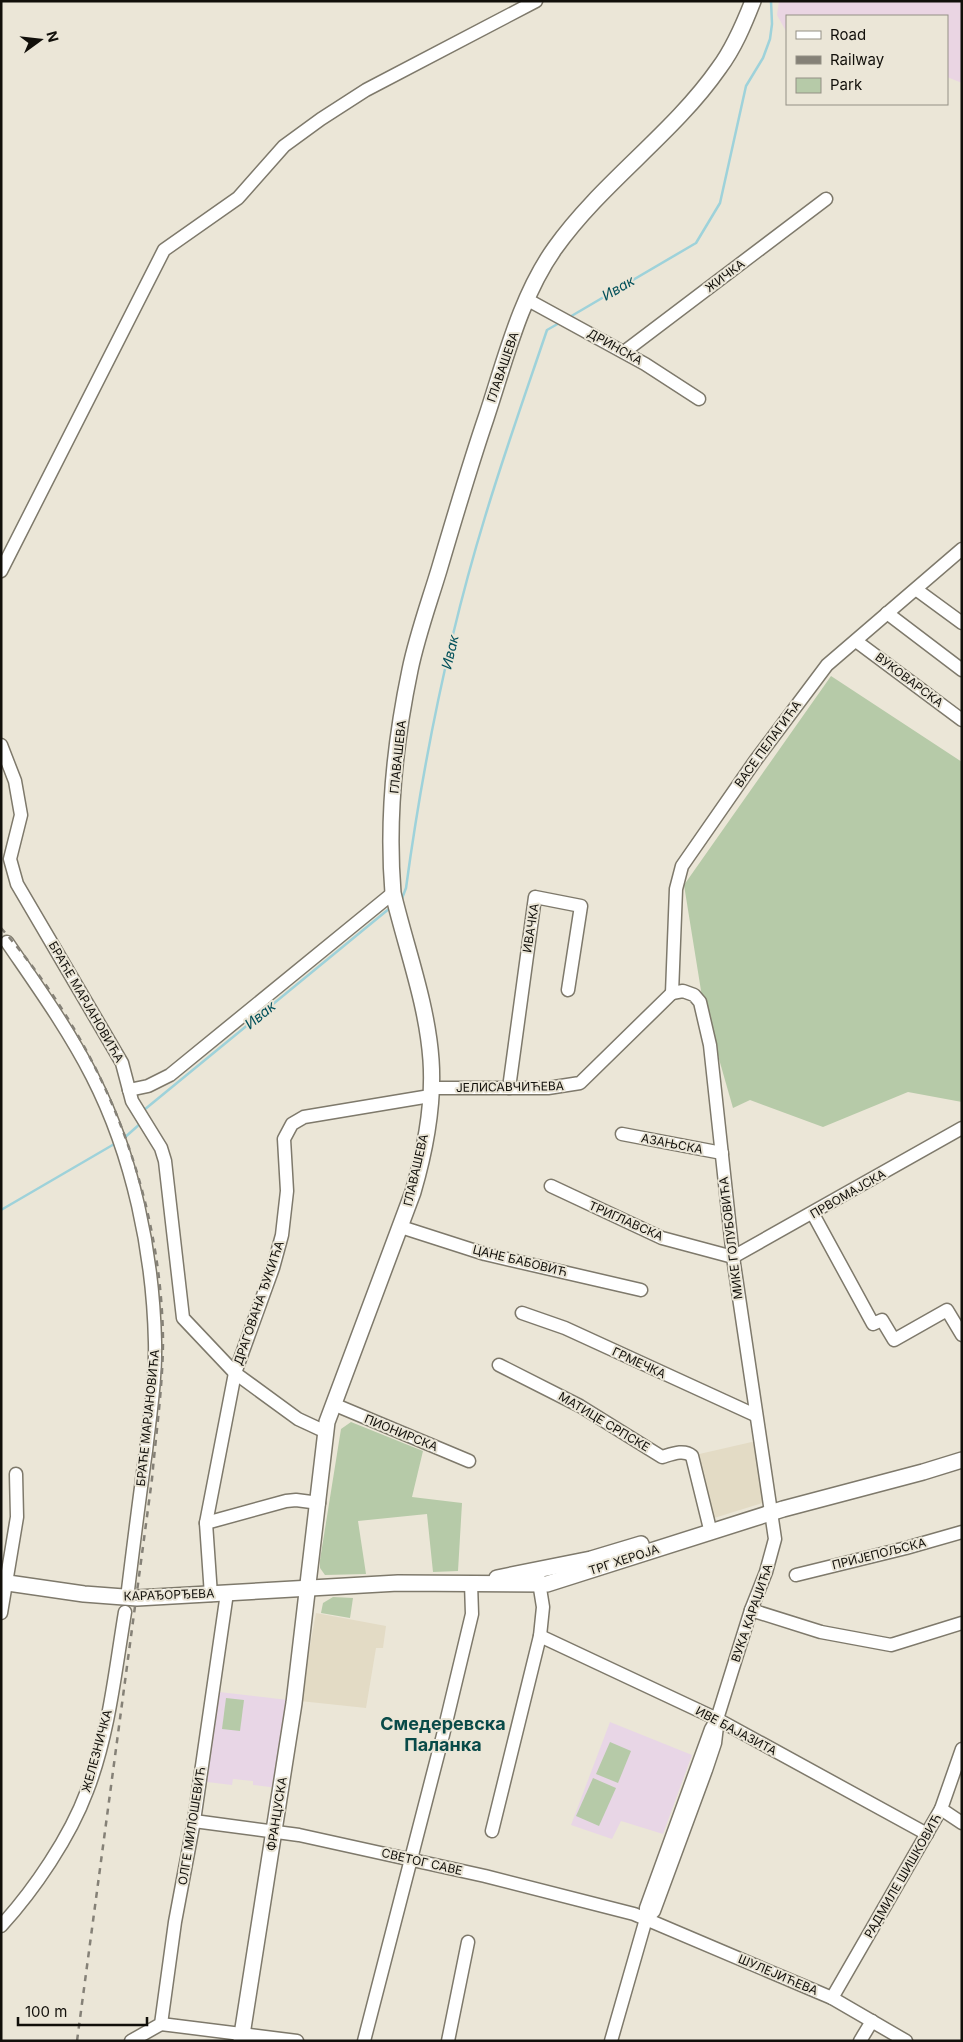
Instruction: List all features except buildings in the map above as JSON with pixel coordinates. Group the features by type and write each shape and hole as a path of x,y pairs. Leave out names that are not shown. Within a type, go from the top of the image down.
{"main road":[{"name":"ГЛАВАШЕВА","path":"308,1587 326,1432 333,1404 401,1227 418,1171 431,1092 431,1059 426,1023 393,896 391,844 395,781 410,669 470,467 508,354 528,300 548,259 569,231 714,76 734,44 753,1"},
{"path":"771,1509 922,1466 962,1452"},
{"path":"771,1509 937,1468 962,1460"},
{"name":"ТРГ ХЕРОЈА","path":"471,1583 591,1558 710,1528 771,1509"},
{"name":"ТРГ ХЕРОЈА","path":"308,1587 398,1582 540,1584 567,1579 667,1545 710,1528"},
{"name":"КАРАЂОРЂЕВА","path":"3,1582 84,1594 126,1605 211,1594 308,1587"},
{"name":"ФРАНЦУСКА","path":"241,2038 294,1703 308,1587"}],"street":[{"path":"1,571 164,250 238,198 284,146 321,119 366,90 536,1"},
{"name":"ЖИЧКА","path":"624,352 826,199"},
{"name":"ДРИНСКА","path":"528,300 624,352 699,399"},
{"name":"ВАСЕ ПЕЛАГИЋА","path":"672,993 676,889 682,866 755,762 827,665 887,613 917,590 962,549"},
{"path":"917,590 962,623"},
{"path":"887,613 962,670"},
{"name":"ВУКОВАРСКА","path":"856,641 962,720"},
{"name":"БРАЋЕ МАРЈАНОВИЋА","path":"1,745 15,781 21,815 10,859 17,884 122,1063 132,1101 152,1133 165,1161 183,1318 235,1373 298,1419 326,1432"},
{"path":"129,1090 148,1086 170,1075 393,896"},
{"name":"ИВАЧКА","path":"509,1088 535,897 581,906 568,990"},
{"name":"БРАЋЕ МАРЈАНОВИЋА","path":"7,942 62,1022 92,1076 114,1124 127,1161 147,1258 155,1343 153,1390 126,1605"},
{"name":"МИКЕ ГОЛУБОВИЋА","path":"672,993 682,991 694,995 700,1002 710,1046 732,1257 771,1509"},
{"name":"ЈЕЛИСАВЧИЋЕВА","path":"431,1092 548,1088 580,1083 672,993"},
{"name":"ДРАГОВАНА ЂУКИЋА","path":"211,1594 206,1523 235,1373 273,1268 282,1234 287,1191 283,1147 287,1131 292,1124 304,1117 431,1092"},
{"name":"ПРВОМАЈСКА","path":"732,1257 813,1214 962,1128"},
{"name":"АЗАЊСКА","path":"622,1134 722,1154"},
{"name":"ТРИГЛАВСКА","path":"551,1186 662,1238 732,1257"},
{"path":"813,1214 873,1324 882,1320 894,1340 947,1310 962,1335"},
{"name":"ЦАНЕ БАБОВИЋ","path":"401,1227 501,1258 641,1290"},
{"name":"ГРМЕЧКА","path":"522,1313 565,1328 755,1415"},
{"name":"МАТИЦЕ СРПСКЕ","path":"499,1365 580,1406 662,1457 681,1452 690,1454 710,1528"},
{"name":"ПИОНИРСКА","path":"333,1404 469,1461"},
{"path":"1,1613 3,1582 18,1518 16,1474"},
{"path":"206,1523 286,1501 296,1500 319,1503"},
{"name":"ВУКА КАРАЏИЋА","path":"611,2041 646,1919 646,1908 716,1719 751,1610 774,1548 775,1530 771,1509"},
{"name":"ПРИЈЕПОЉСКА","path":"796,1575 962,1532"},
{"path":"492,1831 540,1636 543,1607 536,1569"},
{"path":"364,2041 443,1736 472,1614 471,1583"},
{"name":"ОЛГЕ МИЛОШЕВИЋ","path":"161,2024 176,1922 194,1821 227,1593"},
{"name":"ЖЕЛЕЗНИЧКА","path":"1,1926 24,1901 60,1846 87,1792 106,1724 126,1605"},
{"path":"751,1610 821,1632 891,1645 962,1623"},
{"name":"ИВЕ БАЈАЗИТА","path":"540,1636 716,1719 927,1834"},
{"name":"РАДМИЛЕ ШИШКОВИЋ","path":"832,1998 941,1809 962,1749"},
{"path":"941,1809 962,1823"},
{"name":"СВЕТОГ САВЕ","path":"194,1821 274,1831 410,1859 634,1914 646,1919"},
{"name":"ШУЛЕЈИЋЕВА","path":"646,1919 832,1998 906,2041"},
{"path":"448,2041 468,1942"},
{"path":"860,2041 872,2021"},
{"path":"130,2041 161,2024 241,2038 297,2041"}],"shaded area":[{"path":"779,1 962,1 962,83 948,77 948,15 786,15 786,31 777,15"},
{"path":"756,1441 766,1502 711,1519 695,1455"},
{"path":"316,1613 386,1626 383,1648 376,1648 366,1708 300,1701"},
{"path":"219,1692 288,1700 278,1788 253,1785 253,1781 233,1779 232,1785 207,1782"},
{"path":"610,1722 692,1755 663,1834 621,1821 612,1839 571,1825"}],"green space":[{"path":"831,676 962,762 962,1102 908,1092 823,1127 750,1100 733,1108 703,1003 684,885"},
{"path":"351,1422 423,1451 412,1497 462,1503 458,1571 433,1572 427,1514 358,1521 366,1574 325,1575 320,1568 320,1560 341,1429"},
{"path":"333,1597 353,1598 350,1618 321,1613 323,1603"},
{"path":"226,1698 244,1700 240,1731 222,1729"},
{"path":"610,1742 631,1751 618,1783 596,1774"},
{"path":"593,1778 616,1788 599,1826 576,1816"}],"waterway":[{"name":"Ивак","path":"568,318 696,243 720,203 746,86 763,58 770,39 772,24 771,1"},
{"name":"Ивак","path":"401,901 406,888 420,794 438,701 459,608 485,517 547,330 561,322"},
{"name":"Ивак","path":"144,1110 390,908"},
{"name":"Ивак","path":"123,1139 141,1123"},
{"name":"Ивак","path":"1,1210 116,1143"}],"railway":[{"path":"1,928 36,972 68,1018 95,1068 118,1119 137,1173 151,1227 160,1283 163,1357 152,1479 77,2041"}],"district":[{"name":"Смедеревска Паланка","path":"443,1734"}]}
